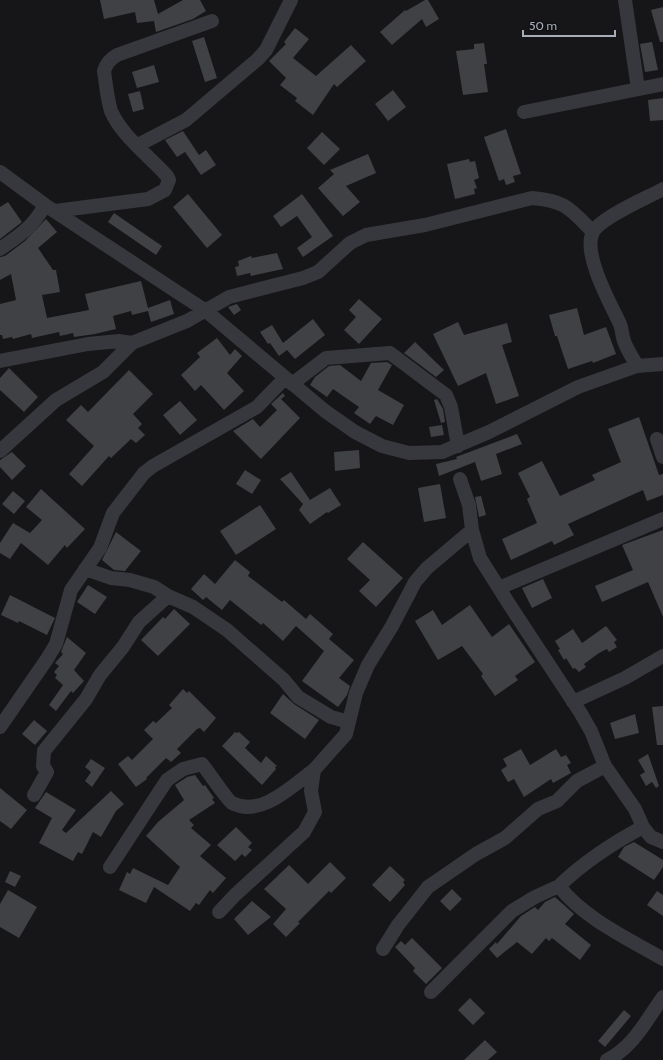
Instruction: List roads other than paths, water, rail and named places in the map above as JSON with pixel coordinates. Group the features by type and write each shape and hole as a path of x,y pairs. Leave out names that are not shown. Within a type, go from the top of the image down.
{"street":[{"path":"138,145 186,120 258,58 266,50 291,0"},
{"path":"624,0 638,89"},
{"path":"0,249 30,227 50,208 148,200 165,190 169,180 167,176 138,145 128,137 114,116 109,104 104,71 105,66 113,58 212,21"},
{"path":"524,112 663,84"},
{"path":"0,172 50,208 206,311 325,411 348,428 382,446 409,453 442,452 489,432 578,387 637,366 663,364"},
{"path":"637,366 625,341 621,325 606,296 593,260 591,247 593,232 605,220 663,189"},
{"path":"0,451 56,400 103,372 132,343 186,321 206,311 228,297 303,278 318,272 350,243 366,235 425,225 532,198 550,200 567,206 593,232"},
{"path":"0,361 88,344 119,341 132,343"},
{"path":"0,727 56,644 71,590 100,548 113,513 144,473 257,407 288,381 326,358 390,354 446,396 451,407 458,446"},
{"path":"657,438 663,457"},
{"path":"460,479 469,505 472,530 480,558 591,731 605,766 635,809 643,827 651,837 663,842"},
{"path":"500,588 559,564 663,518"},
{"path":"110,867 167,780 183,769 202,764 213,776 231,802 243,806 259,806 275,799 314,770 346,734 356,693 368,665 392,626 415,582 427,568 472,530"},
{"path":"85,569 111,578 130,580 148,585 193,607 215,620 284,680 298,697 331,717 349,722"},
{"path":"34,795 47,772 43,766 44,751 86,699 100,676 123,647 140,622 168,596"},
{"path":"573,702 625,678 663,656"},
{"path":"383,949 398,925 428,888 476,854 505,838 538,809 557,801 577,781 605,766"},
{"path":"219,912 240,890 304,832 315,812 311,791 314,770"},
{"path":"431,992 512,911 535,897 560,886 582,864 619,839 643,827"},
{"path":"560,886 569,899 597,920 663,959"},
{"path":"607,1060 616,1056 632,1040 663,997"}]}
